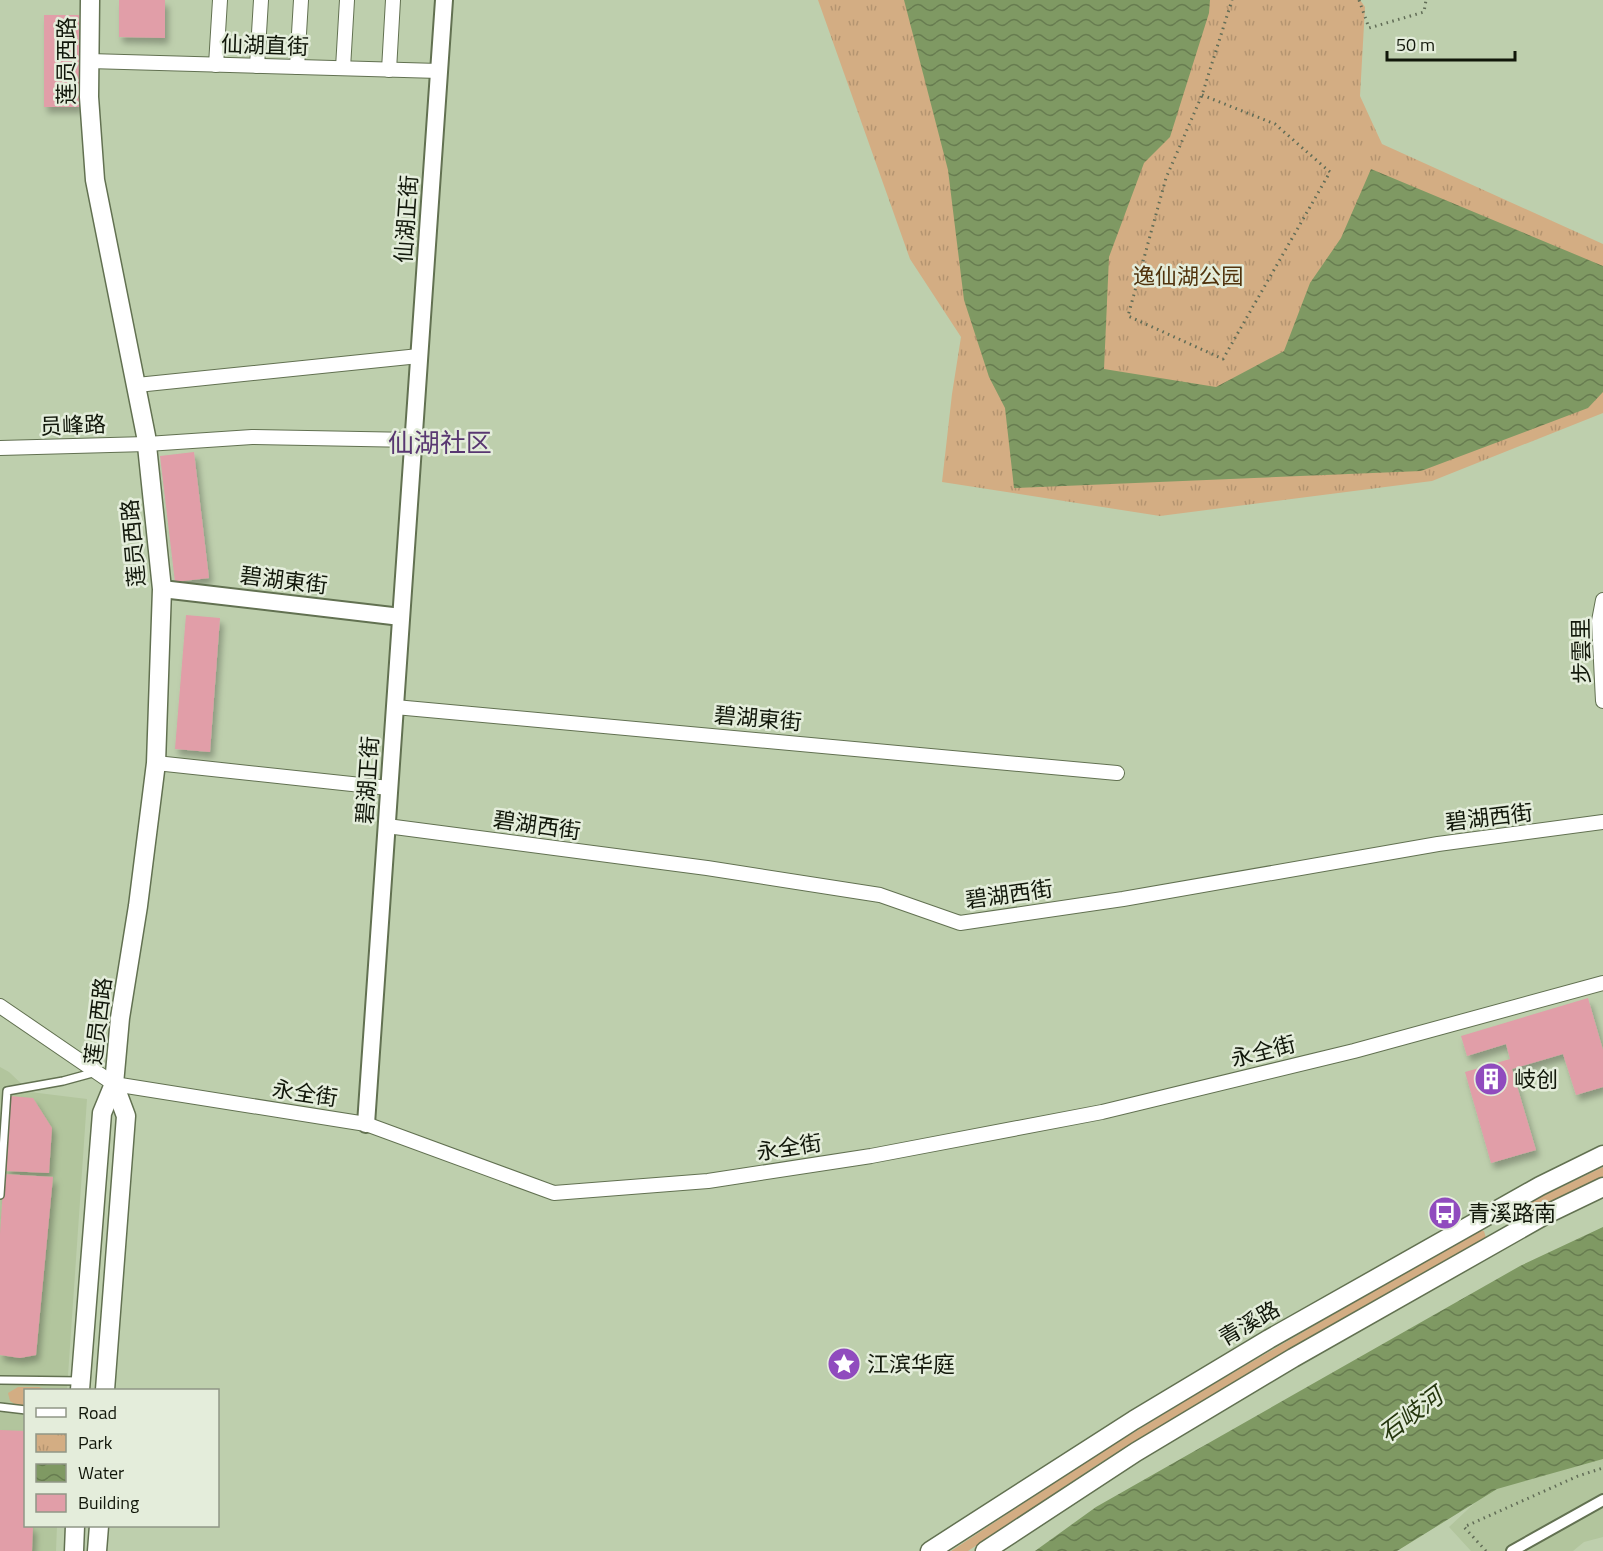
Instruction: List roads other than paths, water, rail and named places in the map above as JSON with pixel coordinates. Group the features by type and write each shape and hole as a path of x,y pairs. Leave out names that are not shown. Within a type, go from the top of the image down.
{"main road":[{"name":"莲员西路","path":"80,1386 102,1113 114,1084 120,1018 138,906 156,763 162,589 147,444 95,180 89,97 90,0"},
{"name":"莲员西路","path":"105,1389 126,1116 114,1084"},
{"name":"青溪路","path":"930,1551 1134,1420 1269,1339 1549,1181 1603,1155"},
{"path":"985,1551 1136,1452 1293,1358 1499,1240 1603,1187"},
{"path":"1486,1216 1496,1224 1499,1240"},
{"path":"74,1551 75,1527"},
{"path":"98,1551 99,1527"}],"street":[{"path":"216,64 220,0"},
{"path":"257,66 261,0"},
{"path":"297,67 301,0"},
{"path":"343,68 347,0"},
{"path":"389,70 393,0"},
{"name":"仙湖正街","path":"414,440 444,0"},
{"name":"仙湖直街","path":"89,61 439,71"},
{"path":"137,385 419,356"},
{"name":"员峰路","path":"0,448 147,444 252,437 414,440"},
{"name":"碧湖正街","path":"366,1124 414,440"},
{"name":"碧湖東街","path":"162,589 401,617"},
{"name":"步雲里","path":"1603,600 1599,621 1603,701"},
{"name":"碧湖東街","path":"395,707 1117,773"},
{"path":"156,763 389,788"},
{"name":"碧湖西街","path":"387,826 707,868 880,895 960,922 1124,899 1438,844 1603,822"},
{"name":"永全街","path":"0,1006 114,1084 366,1124 554,1193 708,1181 872,1156 1102,1112 1354,1051 1603,983"},
{"path":"1512,1551 1603,1500"}],"lane":[{"path":"0,1195 7,1091 97,1072"},
{"path":"0,1380 80,1386"},
{"path":"0,1407 24,1410"}],"water":[{"path":"904,0 1210,0 1209,13 1170,137 1144,163 1109,257 1104,369 1216,387 1284,351 1310,283 1341,238 1371,169 1603,266 1603,392 1588,408 1421,471 1014,488 1005,408 989,377 964,300 948,170"},
{"name":"石岐河","path":"1603,1227 1603,1459 1497,1489 1397,1551 1035,1551 1096,1507 1520,1266"}],"place":[{"name":"岐创","path":"1491,1079"},
{"name":"青溪路南","path":"1445,1213"},
{"name":"江滨华庭","path":"844,1364"}],"district":[{"name":"仙湖社区","path":"440,443"}],"park label":[{"name":"逸仙湖公园","path":"1188,276"}]}
